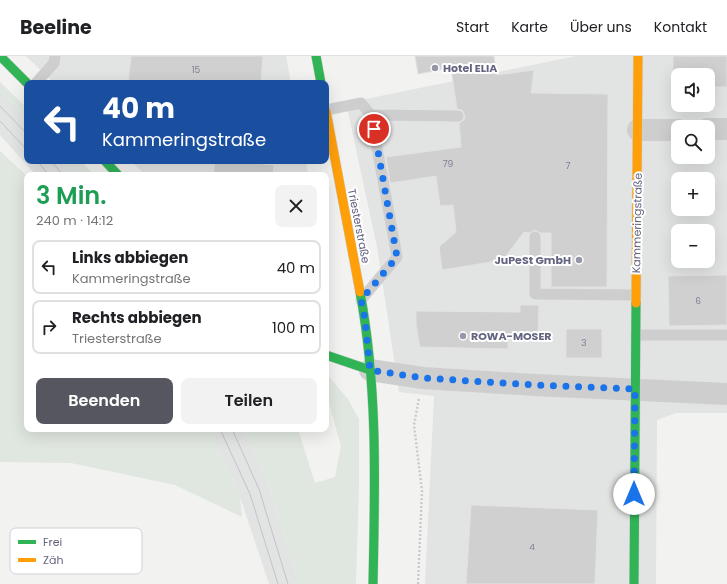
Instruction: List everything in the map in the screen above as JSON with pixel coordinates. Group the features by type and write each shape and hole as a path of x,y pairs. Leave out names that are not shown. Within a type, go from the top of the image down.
{"street":[{"path":"0,56 24,80"},
{"path":"316,56 320,80"},
{"name":"Kammeringstraße","path":"634,584 638,56"},
{"name":"Triesterstraße","path":"329,126 365,319 370,370 375,472 373,584"},
{"path":"715,129 727,129"},
{"path":"638,130 671,130"},
{"path":"108,164 115,172"},
{"path":"329,357 370,370 423,378 727,394"}],"lane":[{"path":"39,80 54,63 55,56"},
{"path":"329,109 361,103 371,115 397,257 361,300"},
{"path":"371,115 458,116"},
{"path":"535,237 535,294 636,295"},
{"path":"636,335 727,335"}],"path":[{"path":"418,584 422,490 414,425 423,378"}],"shaded area":[{"path":"26,56 286,56 290,80 51,80"},
{"path":"576,56 727,56 727,413 676,413 657,420 656,584 425,584 434,396 399,392 377,247 346,103"},
{"path":"0,82 24,105 24,115 0,92"},
{"path":"0,92 24,115 24,162 0,135"},
{"path":"0,151 24,173 24,432 211,432 240,497 242,517 175,485 71,463 0,462"},
{"path":"26,164 68,164 74,172 33,172"},
{"path":"68,164 84,164 91,172 74,172"},
{"path":"134,164 306,164 308,172 142,172"},
{"path":"329,377 348,399 359,419 356,584 299,584 268,484 244,432 299,432 315,483 335,477 341,446 329,403"},
{"path":"211,432 244,432 268,484 299,584 269,584 240,497"}],"building":[{"path":"131,56 263,56 261,80 128,80"},
{"path":"415,56 494,56 497,75 534,70 531,93 608,94 607,287 551,287 551,233 540,233 535,230 530,233 524,232 503,260 442,270 439,247 456,232 453,205 440,206 436,176 390,183 386,157 461,147 459,123 464,120 465,116 462,110 457,109 451,68 418,74"},
{"path":"673,56 727,56 727,87 715,87 715,68 673,68"},
{"path":"215,164 274,165 273,172 213,172"},
{"path":"727,275 727,325 669,326 668,276"},
{"name":"ROWA-MOSER","path":"520,305 539,305 538,335 508,335 508,349 420,347 416,325 416,311 520,312"},
{"path":"566,329 602,329 602,358 566,358"},
{"path":"471,505 598,510 595,584 466,584"}],"tram line":[{"path":"0,106 24,131"},
{"path":"0,121 24,147"},
{"path":"40,164 46,172"},
{"path":"54,164 60,172"},
{"path":"221,432 250,494 278,584"},
{"path":"233,432 259,489 288,584"}],"traffic: fast":[{"path":"0,56 24,80"},
{"path":"316,56 320,80"},
{"path":"108,164 115,172"},
{"path":"360,292 366,328 373,401 375,474 373,584"},
{"path":"634,584 636,303"},
{"path":"329,356 370,370"}],"traffic: slow":[{"path":"636,303 638,56"},
{"path":"329,127 360,292"}],"place":[{"name":"Hotel ELIA","path":"435,68"},
{"name":"JuPeSt GmbH","path":"579,260"},
{"name":"ROWA-MOSER","path":"463,336"}],"route":[{"path":"374,129 397,257 361,300 365,319 370,370 423,378 635,389 634,494"}]}
